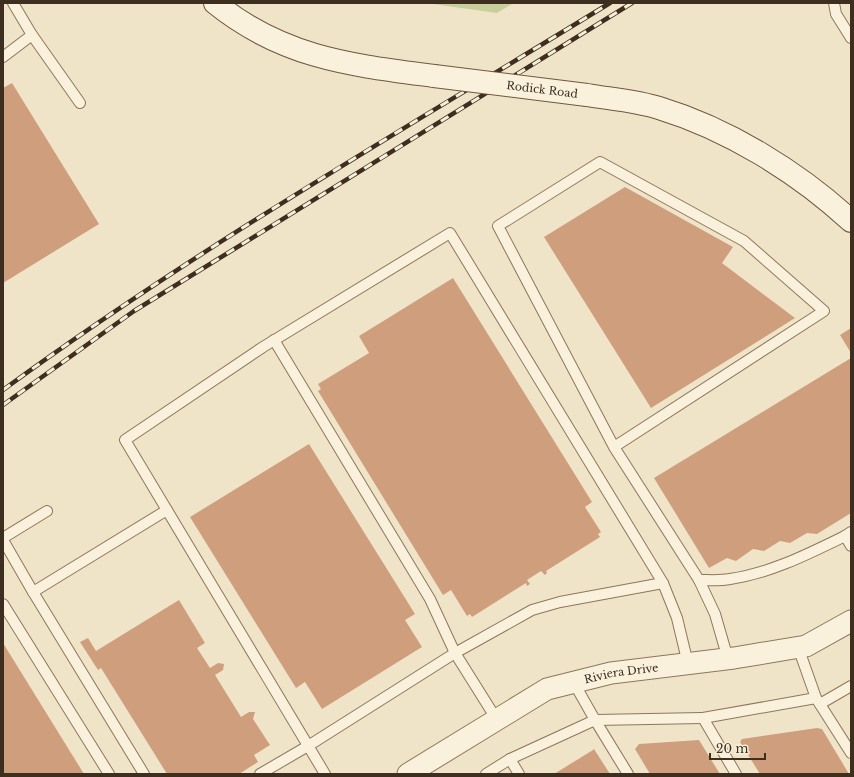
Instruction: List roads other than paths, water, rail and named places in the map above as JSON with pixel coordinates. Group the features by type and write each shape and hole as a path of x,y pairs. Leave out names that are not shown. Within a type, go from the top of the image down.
{"street":[{"name":"Rodick Road","path":"215,3 236,20 288,46 324,59 353,65 587,95 658,107 708,125 783,167 851,221"},
{"name":"Riviera Drive","path":"408,774 547,689 611,673 728,659 806,646 851,621"}],"lane":[{"path":"13,3 32,35 80,103"},
{"path":"834,3 836,14 851,38"},
{"path":"3,56 32,35"},
{"path":"614,447 824,312 744,241 600,162 498,226 614,447 699,580 715,614 728,659"},
{"path":"325,774 125,440 274,340 450,234 662,583 677,618 688,664"},
{"path":"274,340 430,599 455,653 497,720"},
{"path":"33,592 167,510"},
{"path":"47,512 3,539 33,592 144,774"},
{"path":"699,580 729,579 766,570 796,560 848,534 851,546"},
{"path":"260,774 308,746 455,653 532,610 567,600 662,583"},
{"path":"3,604 109,774"},
{"path":"798,647 818,701 851,753"},
{"path":"574,683 628,774"},
{"path":"486,774 510,759 595,720 703,718 818,701 851,686"},
{"path":"703,718 736,774"},
{"path":"510,759 519,774"}],"railway":[{"path":"3,390 151,287 227,238 379,143 610,3"},
{"path":"3,405 134,311 632,3"}]}
